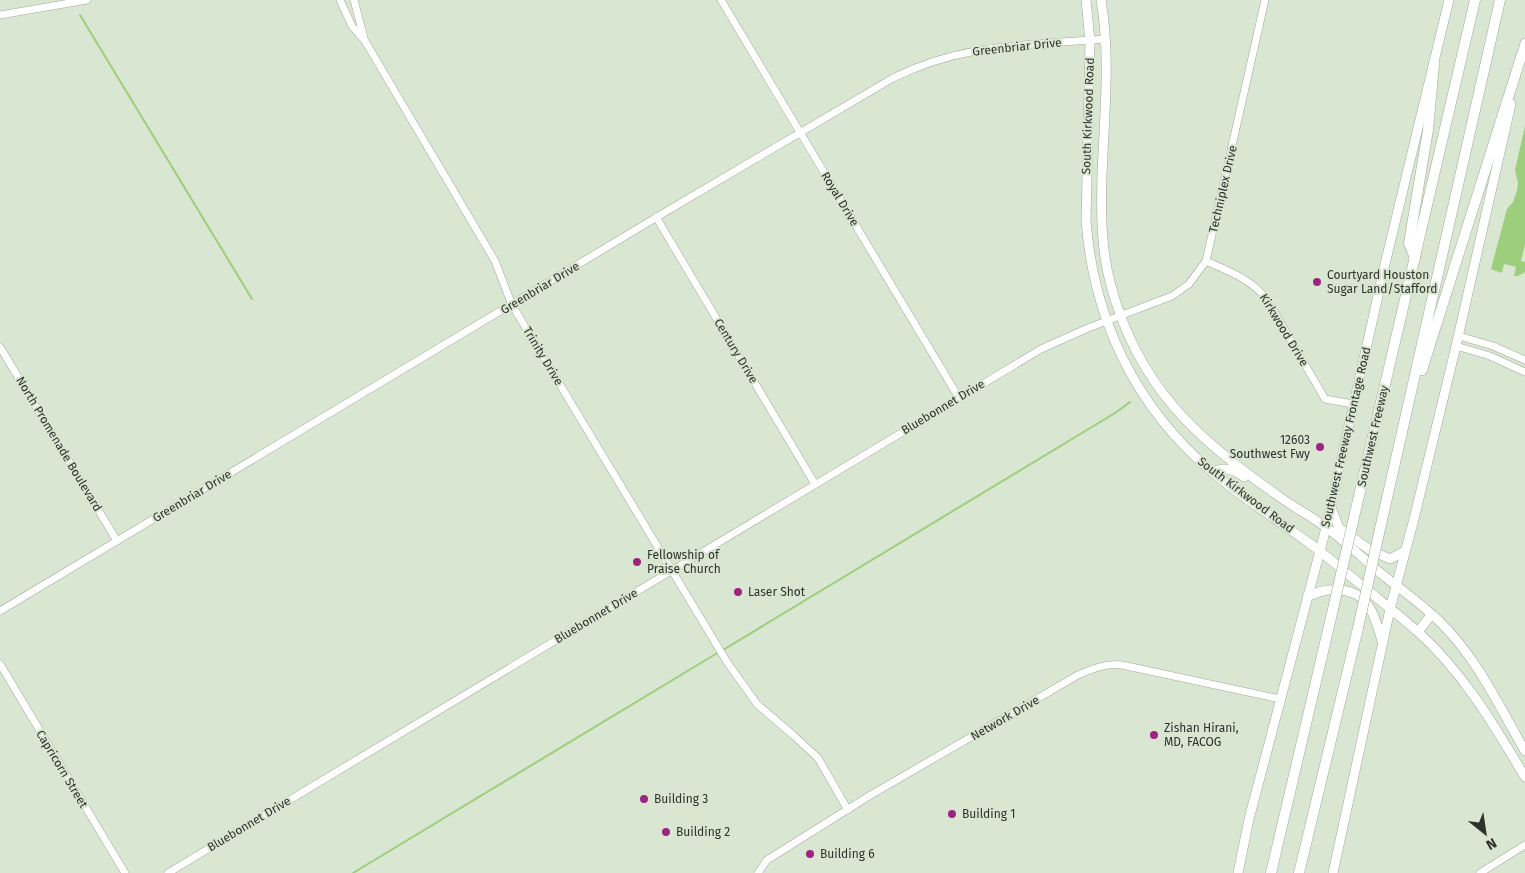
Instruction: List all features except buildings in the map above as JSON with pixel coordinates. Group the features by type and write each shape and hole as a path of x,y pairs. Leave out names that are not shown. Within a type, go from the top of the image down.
{"highway":[{"name":"Southwest Freeway","path":"1271,873 1475,0"},
{"path":"1299,873 1358,628 1500,0"},
{"path":"1405,421 1438,325 1522,54"},
{"path":"1415,258 1409,242 1428,130 1434,64"}],"main road":[{"name":"South Kirkwood Road","path":"1086,0 1090,41 1086,221 1092,269 1106,321 1116,347 1141,393 1188,450 1212,472 1319,551 1418,632 1436,650 1477,700 1525,777"},
{"name":"South Kirkwood Road","path":"1101,0 1106,40 1102,180 1104,250 1110,286 1130,343 1143,366 1167,400 1195,430 1258,482 1326,528 1431,614 1464,649 1478,668 1525,751"},
{"name":"Southwest Freeway Frontage Road","path":"1238,873 1249,818 1326,528 1386,260 1449,0"},
{"path":"1333,873 1390,609 1422,490 1459,336 1525,43"},
{"path":"1087,180 1102,180"},
{"path":"1090,251 1104,250"},
{"path":"1188,450 1195,450 1212,464 1224,464 1230,460"},
{"path":"1212,472 1229,469 1251,481 1258,482"},
{"path":"1330,504 1339,528 1370,550 1390,559 1405,551"},
{"path":"1307,597 1323,590 1352,592 1364,600 1375,618 1382,644"},
{"path":"1418,632 1431,614"}],"street":[{"path":"0,15 61,2 87,0"},
{"name":"Trinity Drive","path":"340,0 352,26 365,41 496,261 512,305 714,642 757,704 818,758 848,810"},
{"name":"Trinity Drive","path":"354,0 365,41"},
{"name":"Royal Drive","path":"720,0 959,398"},
{"name":"Techniplex Drive","path":"1106,321 1164,300 1182,290 1193,280 1206,260 1265,0"},
{"name":"Greenbriar Drive","path":"0,611 893,78 932,62 986,48 1106,40"},
{"name":"Century Drive","path":"656,218 815,484"},
{"name":"Kirkwood Drive","path":"1206,260 1250,282 1260,290 1325,398 1353,404"},
{"name":"Bluebonnet Drive","path":"168,873 1041,349 1106,321"},
{"path":"1459,336 1493,346 1525,360"},
{"path":"1456,346 1490,356 1525,372"},
{"name":"North Promenade Boulevard","path":"0,347 117,541"},
{"name":"Capricorn Street","path":"0,664 125,873"},
{"name":"Network Drive","path":"758,873 767,860 869,796 1095,667 1110,664 1122,665 1280,699"},
{"path":"1480,873 1525,845"}],"shaded area":[{"path":"1525,126 1525,244 1521,261 1525,262 1525,272 1514,276 1516,267 1504,264 1502,273 1491,269 1507,209 1513,202 1517,191 1518,183 1515,170"}],"waterway":[{"path":"80,15 252,299"},
{"path":"723,650 1115,413 1130,402"},
{"path":"353,873 719,652"}],"place":[{"name":"Courtyard Houston Sugar Land/Stafford","path":"1317,282"},
{"name":"12603 Southwest Fwy","path":"1320,447"},
{"name":"Fellowship of Praise Church","path":"637,562"},
{"name":"Laser Shot","path":"738,592"},
{"name":"Zishan Hirani, MD, FACOG","path":"1154,735"},
{"name":"Building 3","path":"644,799"},
{"name":"Building 1","path":"952,814"},
{"name":"Building 2","path":"666,832"},
{"name":"Building 6","path":"810,854"}]}
